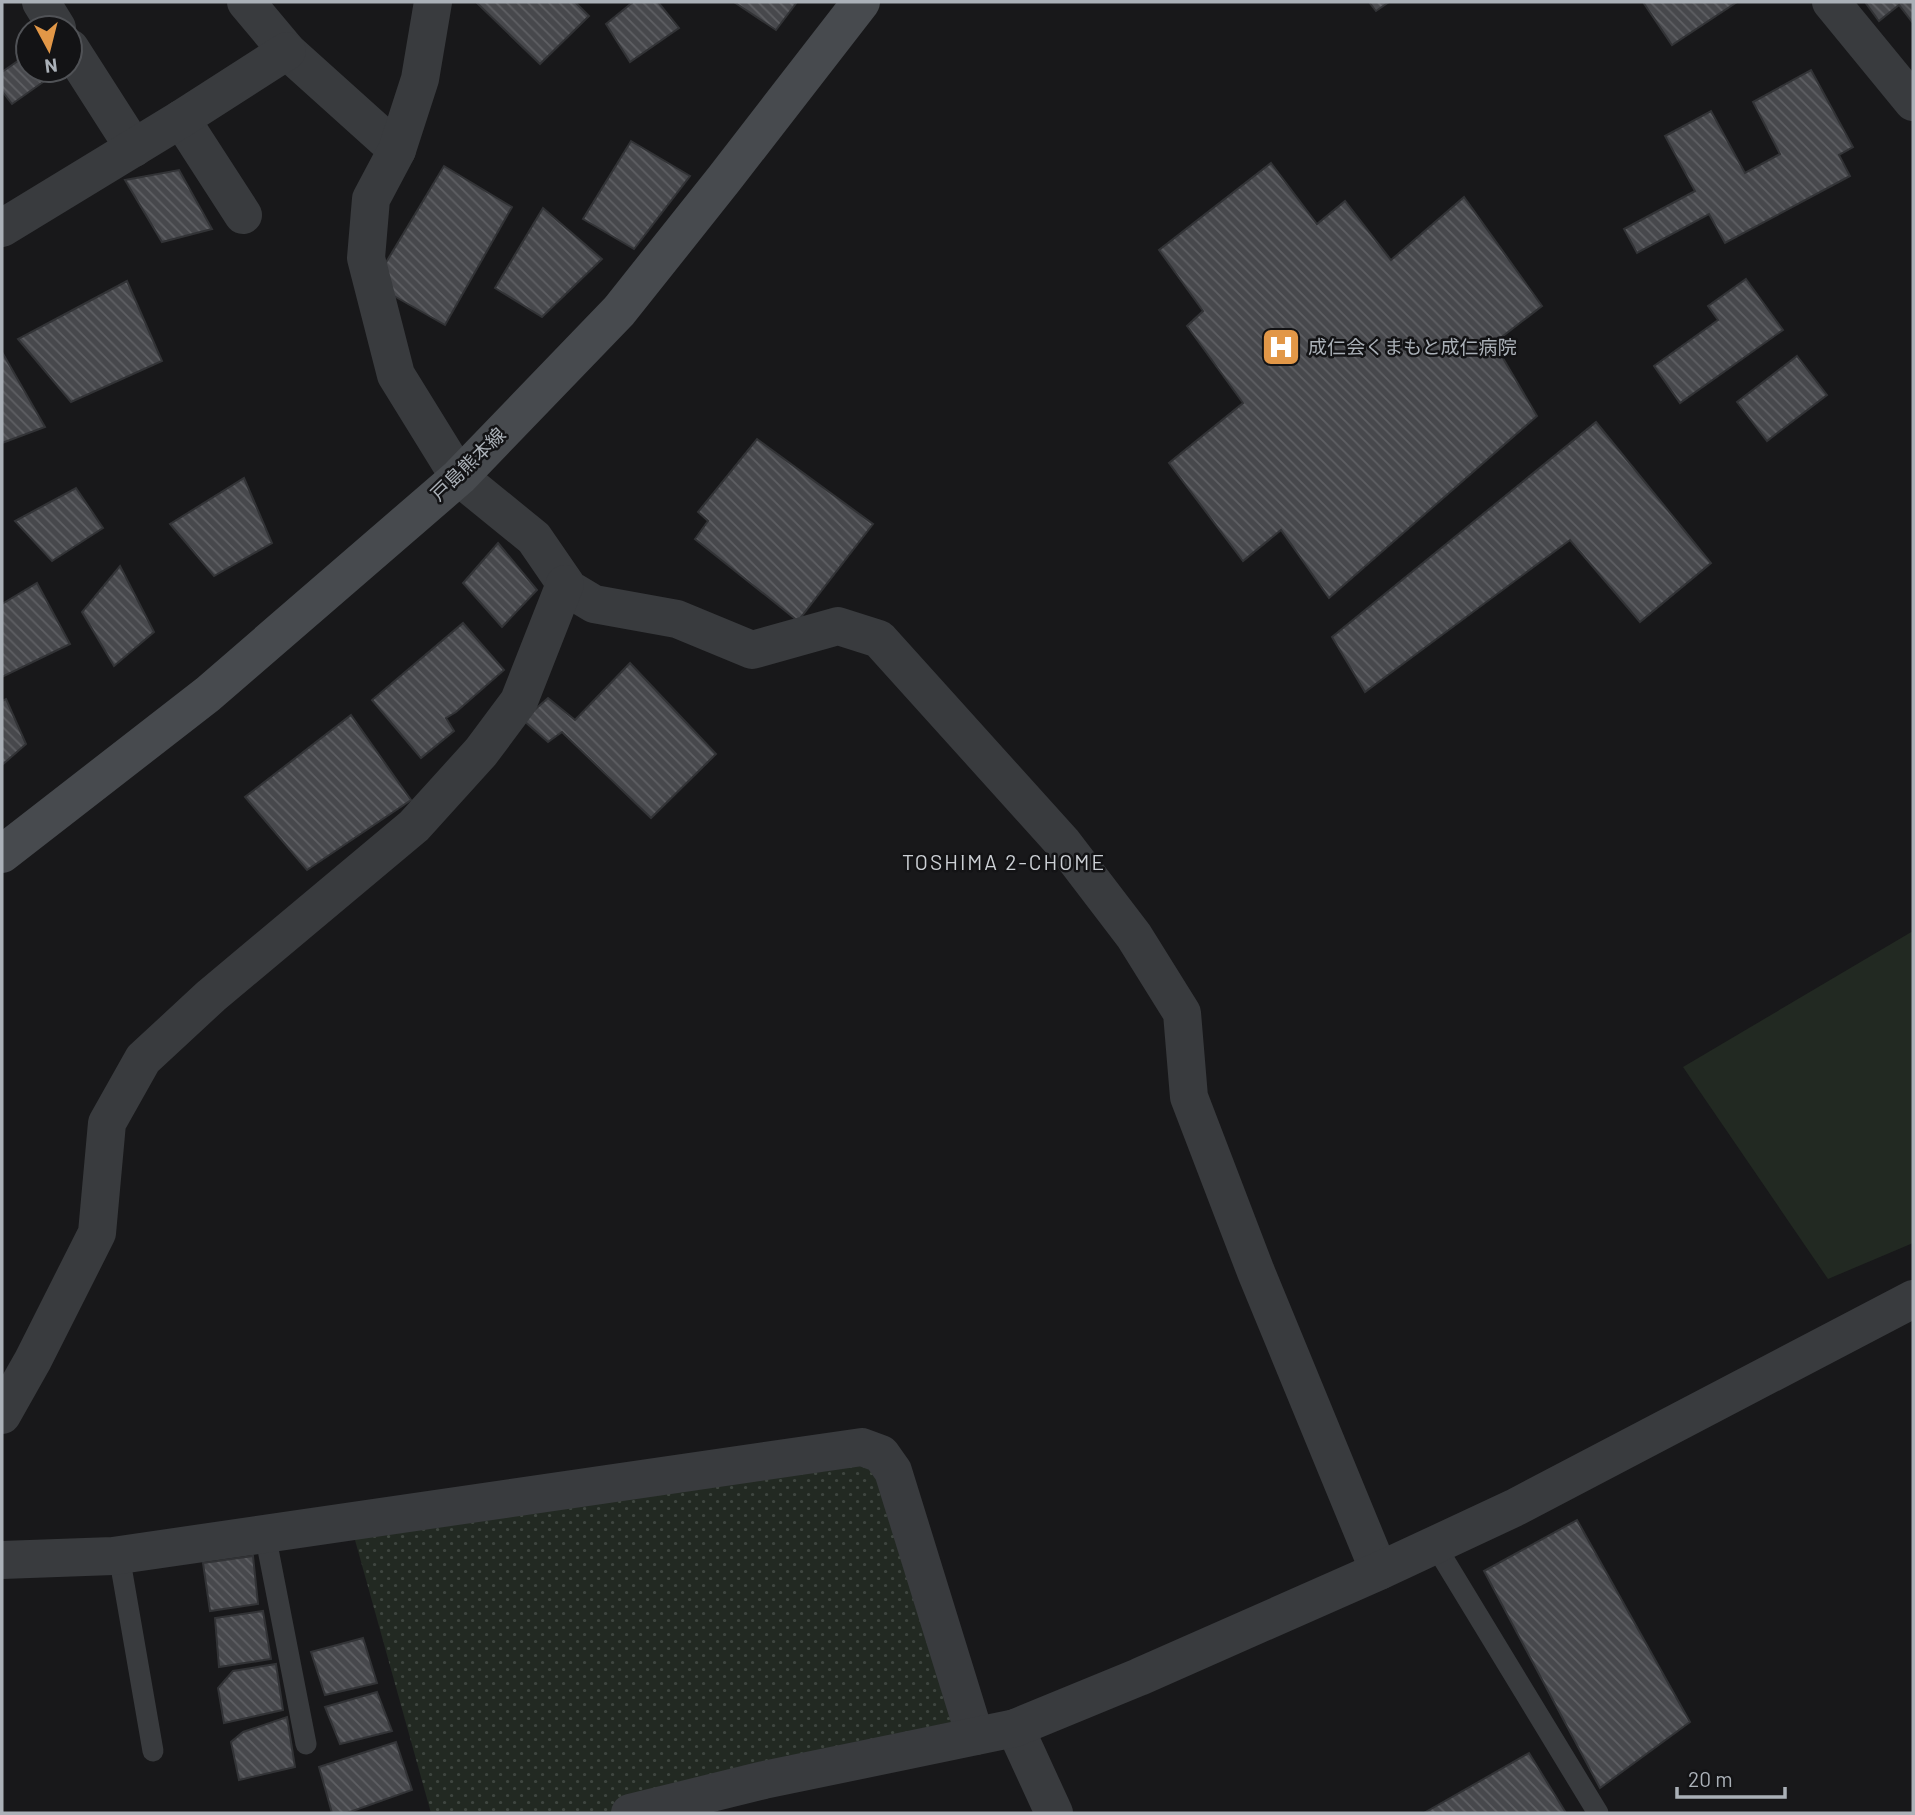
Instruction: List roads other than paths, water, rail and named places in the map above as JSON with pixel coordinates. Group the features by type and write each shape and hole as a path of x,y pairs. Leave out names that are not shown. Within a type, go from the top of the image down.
{"main road":[{"name":"戸島熊本線","path":"2,854 208,694 458,477 619,311 860,2"}],"street":[{"path":"246,2 287,51 397,150"},
{"path":"433,2 420,79 397,150 371,199 366,258 396,375 458,477 534,538 569,589 594,604 677,620 752,650 838,626 879,639 1063,844 1134,936 1182,1013 1189,1097 1256,1272 1379,1571"},
{"path":"1831,2 1913,102"},
{"path":"2,228 287,51"},
{"path":"84,70 134,148"},
{"path":"181,119 243,215"},
{"path":"2,1415 97,1233 107,1123 143,1059 211,996 414,826 481,752 519,701 565,584"},
{"path":"630,1813 764,1780 1014,1728 1139,1677 1514,1508 1913,1299"},
{"path":"2,1560 119,1555 862,1447 881,1454 893,1471 975,1736"},
{"path":"1014,1728 1054,1813"}],"lane":[{"path":"265,1534 306,1744"},
{"path":"1435,1545 1598,1813"},
{"path":"119,1555 153,1751"}],"place":[{"name":"成仁会くまもと成仁病院","path":"1281,347"}],"district":[{"name":"TOSHIMA 2-CHOME","path":"1004,863"}]}
